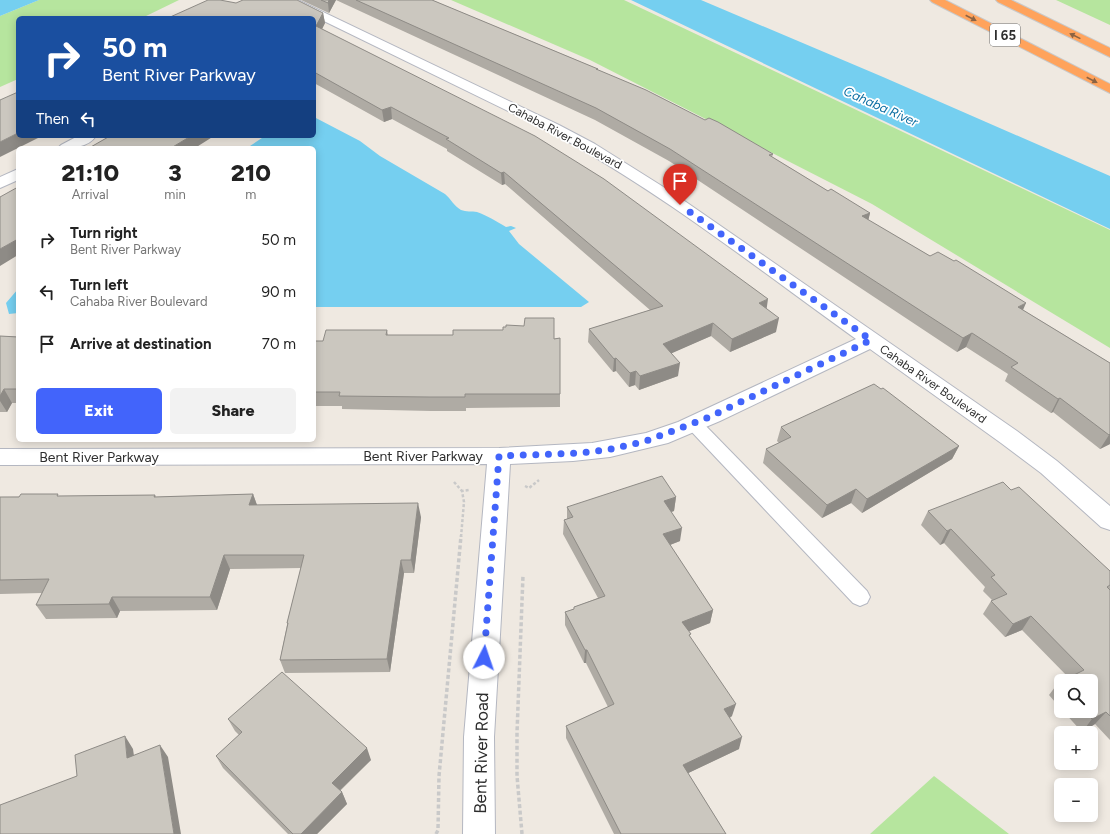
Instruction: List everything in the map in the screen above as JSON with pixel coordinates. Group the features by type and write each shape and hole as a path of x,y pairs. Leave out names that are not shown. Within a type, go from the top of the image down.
{"highway":[{"name":"I 65","path":"936,0 1110,89"},
{"name":"I 65","path":"1002,0 1110,53"}],"street":[{"name":"Cahaba River Boulevard","path":"289,0 313,16"},
{"name":"Cahaba River Boulevard","path":"321,21 554,128 590,147 667,196 1049,467 1110,520"},
{"path":"70,146 85,138"},
{"path":"0,183 16,175"},
{"name":"Bent River Parkway","path":"0,457 499,456 581,453 612,449 646,441 694,424 871,340"},
{"name":"Bent River Road","path":"479,834 479,737 499,456"}],"lane":[{"path":"694,424 860,597"}],"path":[{"path":"527,492 529,488"},
{"path":"522,834 517,776 517,733 523,568"}],"green space":[{"path":"39,0 179,0 146,16 16,16 16,80 0,87 0,16"},
{"path":"451,0 624,0 1110,230 1110,348 872,204 590,60"},
{"path":"1056,0 1110,0 1110,25"},
{"path":"934,776 1009,834 870,834"}],"water":[{"path":"0,0 39,0 0,16"},
{"name":"Cahaba River","path":"631,0 701,0 883,77 1110,176 1110,229"},
{"path":"316,118 360,141 380,156 445,194 456,207 461,210 477,212 506,227 511,226 516,228 509,231 519,244 589,302 581,307 316,307 316,146 250,146 262,138 316,138"},
{"path":"16,291 16,313 9,314 6,303"}],"building":[{"path":"208,0 220,0 236,3 243,0 297,0 323,13 316,26 316,16 172,16"},
{"path":"321,0 329,0 328,3"},
{"path":"356,0 432,0 646,90 705,120 709,118 718,122 773,154 769,155 828,191 831,189 870,213 862,216 930,256 938,252 954,261 956,260 1026,303 1018,307 1110,363 1110,434 1109,435 1060,398 1058,399 1011,367 1018,363 972,333 963,338 670,149 596,108"},
{"path":"316,26 535,136 604,179 768,299 759,303 779,318 732,339 713,323 663,344 680,363 640,376 636,371 630,373 616,358 614,359 589,329 663,306 504,172 501,173 446,139 449,138 391,107 382,110 316,73"},
{"path":"16,93 16,134 0,142 0,100"},
{"path":"106,138 188,138 174,146 92,146"},
{"path":"16,188 16,240 0,249 0,197"},
{"path":"525,318 554,318 554,339 560,338 560,394 465,394 465,397 429,397 339,396 340,392 316,392 316,341 323,341 326,330 387,330 386,335 453,335 453,330 503,330 503,327 506,327 506,325 524,326"},
{"path":"0,336 16,337 16,389 4,389 0,396"},
{"path":"874,384 881,389 883,388 959,446 867,499 856,489 827,505 766,449 791,437 781,427"},
{"path":"662,476 676,497 664,501 682,528 663,534 713,610 682,622 691,634 689,635 736,704 724,709 742,737 683,765 726,834 621,834 566,726 614,704 587,650 585,650 565,612 574,609 574,607 605,596 564,520 573,517 567,507"},
{"path":"1003,482 1011,490 1019,487 1110,571 1110,585 1107,587 1110,590 1110,716 1106,712 1098,716 1098,674 1076,674 1084,670 1031,616 1013,624 991,601 1007,594 991,577 995,575 951,529 947,531 928,511"},
{"path":"21,494 58,494 57,496 155,495 154,497 253,494 249,505 418,503 411,560 401,560 387,659 280,660 287,623 304,555 224,555 210,597 112,597 109,604 36,605 49,579 0,580 0,497 19,497"},
{"path":"282,672 367,748 332,783 342,792 301,834 293,834 216,756 242,732 228,719"},
{"path":"125,736 127,758 160,745 174,834 0,834 0,805 77,776 75,755"}],"route":[{"path":"484,658 499,456 581,453 612,449 646,441 676,431 707,418 871,340 680,205"}]}
